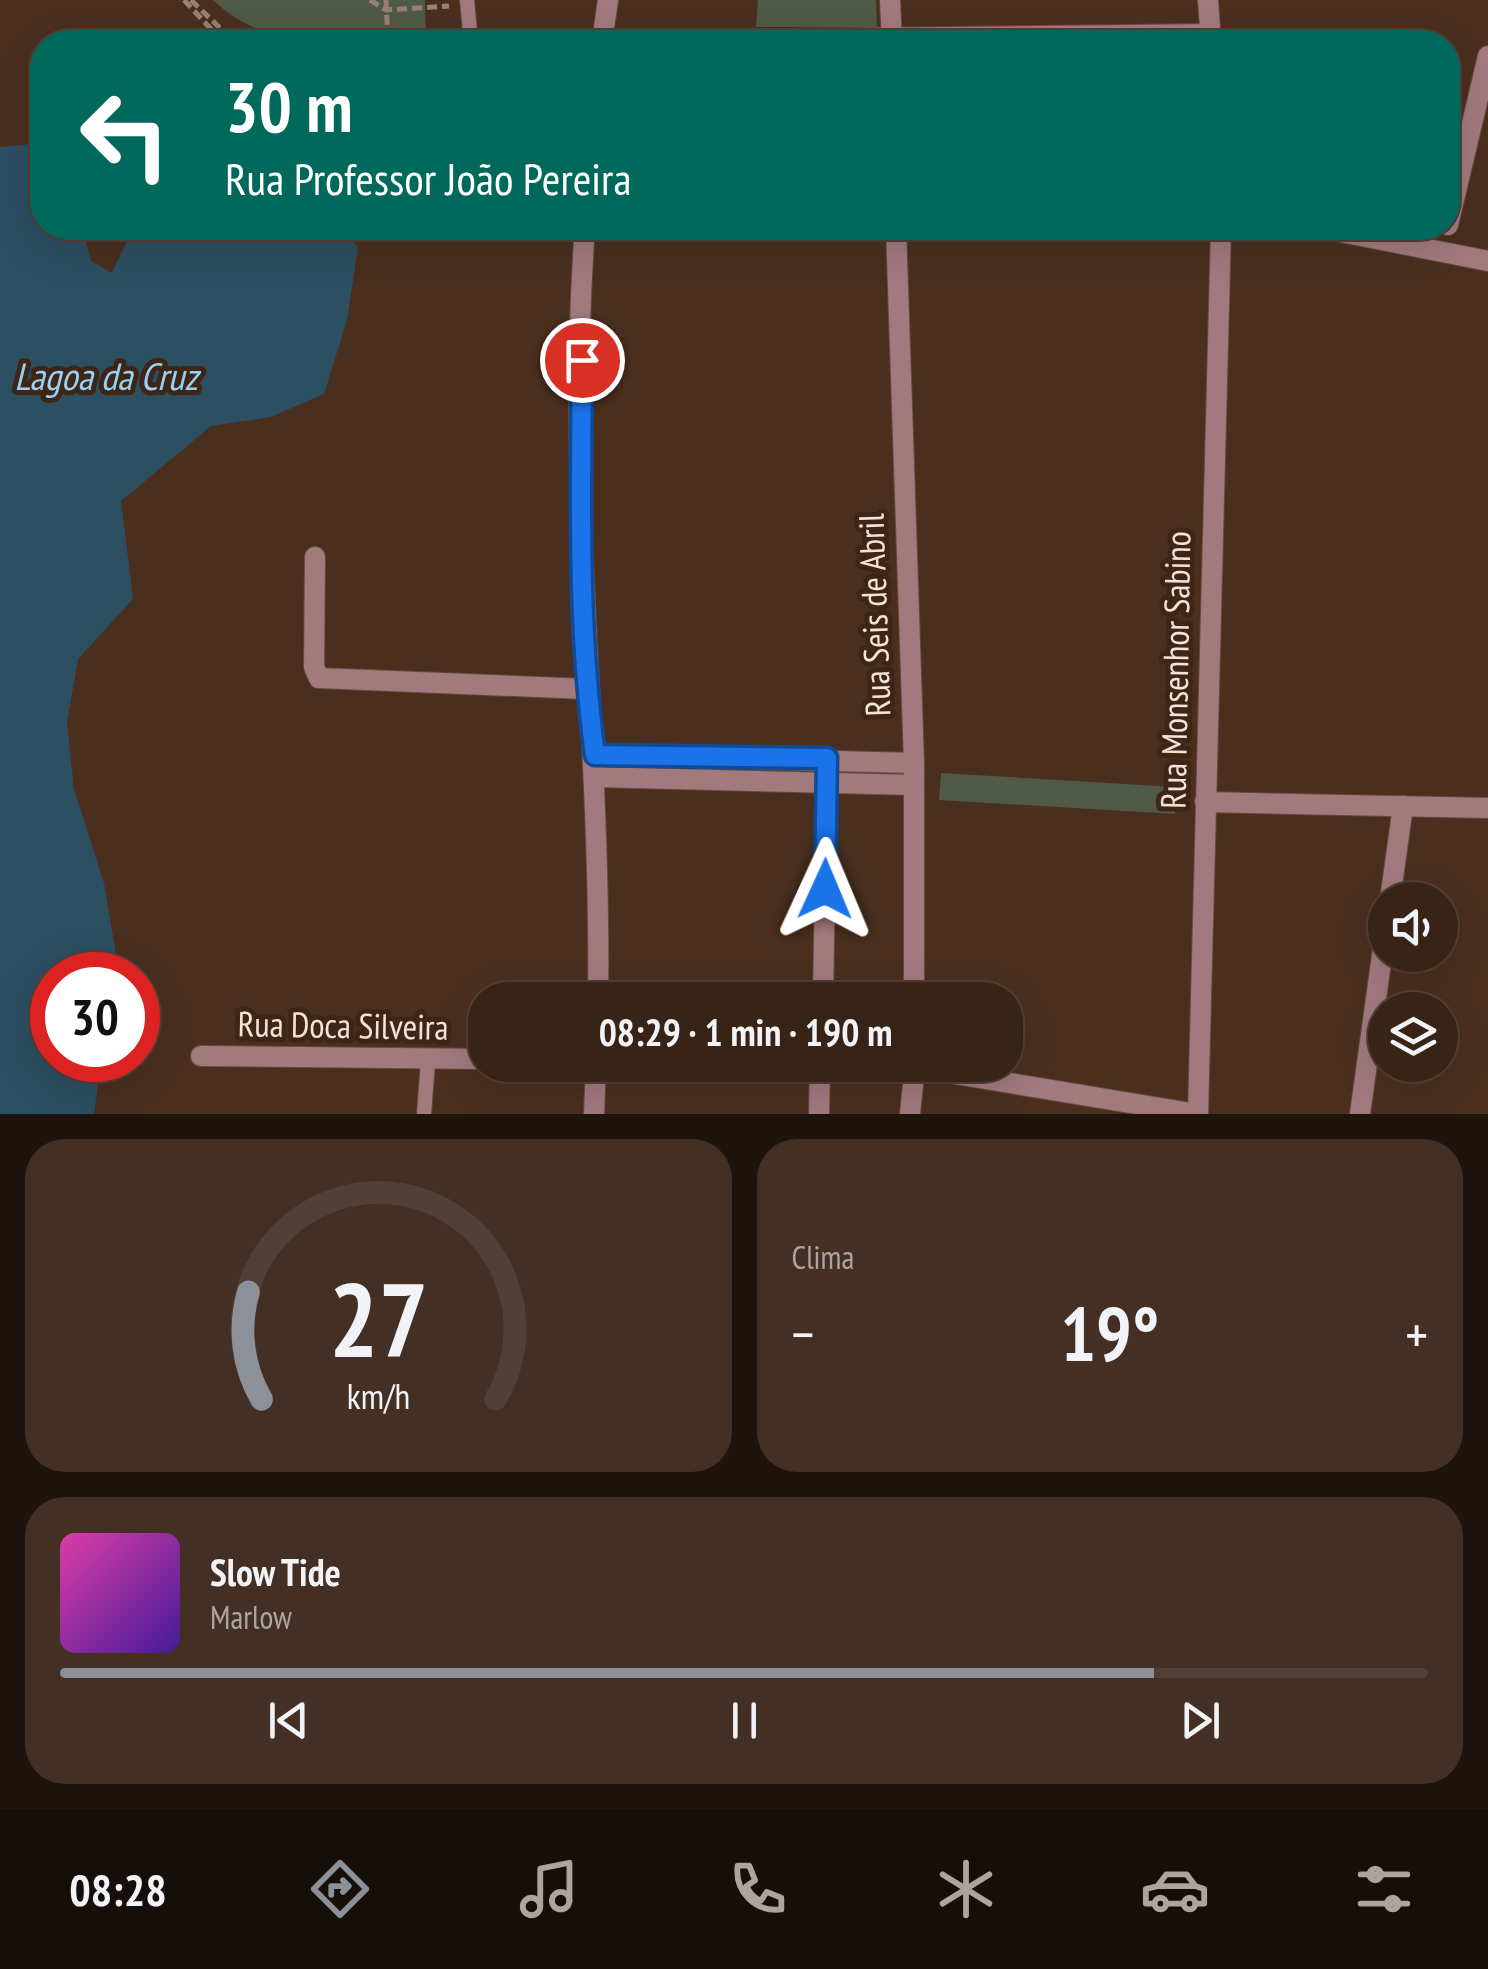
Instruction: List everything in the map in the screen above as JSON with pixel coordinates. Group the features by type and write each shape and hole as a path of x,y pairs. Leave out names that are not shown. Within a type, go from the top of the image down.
{"street":[{"path":"604,30 608,0"},
{"path":"890,0 892,30"},
{"path":"1208,0 1210,30"},
{"path":"1460,172 1488,56"},
{"path":"585,240 581,577 586,688 595,755 598,982"},
{"name":"Rua Seis de Abril","path":"896,240 914,763 914,982"},
{"name":"Rua Monsenhor Sabino","path":"1197,1114 1221,240"},
{"path":"1387,240 1488,261"},
{"path":"1442,250 1444,240"},
{"path":"315,556 314,667 319,678 586,688"},
{"path":"595,755 827,769 914,785"},
{"path":"595,777 914,763"},
{"path":"824,982 827,769"},
{"path":"1205,802 1488,808"},
{"path":"1392,882 1403,806"},
{"path":"1360,1114 1380,972"},
{"name":"Rua Doca Silveira","path":"201,1056 468,1060"},
{"path":"594,1114 595,1082"},
{"path":"819,1114 820,1082"},
{"path":"910,1114 913,1082"},
{"path":"1009,1082 1197,1114"}],"lane":[{"path":"467,2 470,30"},
{"path":"424,1114 428,1061"}],"path":[{"path":"188,0 213,30"},
{"path":"188,0 222,30"},
{"path":"370,0 386,10 467,2"},
{"path":"386,0 387,30"}],"green space":[{"path":"213,0 425,0 426,30 261,30 236,18"},
{"path":"758,0 876,0 877,27 756,27"},
{"path":"941,773 1175,787 1175,814 939,800"}],"water":[{"name":"Lagoa da Cruz","path":"30,144 30,240 85,240 91,261 112,273 127,240 354,240 358,248 347,320 324,394 271,417 211,426 121,501 133,599 78,659 67,723 74,789 104,883 116,952 30,952 30,1082 98,1082 94,1114 0,1114 0,147"}],"route":[{"path":"582,360 581,577 586,688 595,755 827,758 825,889"}]}
